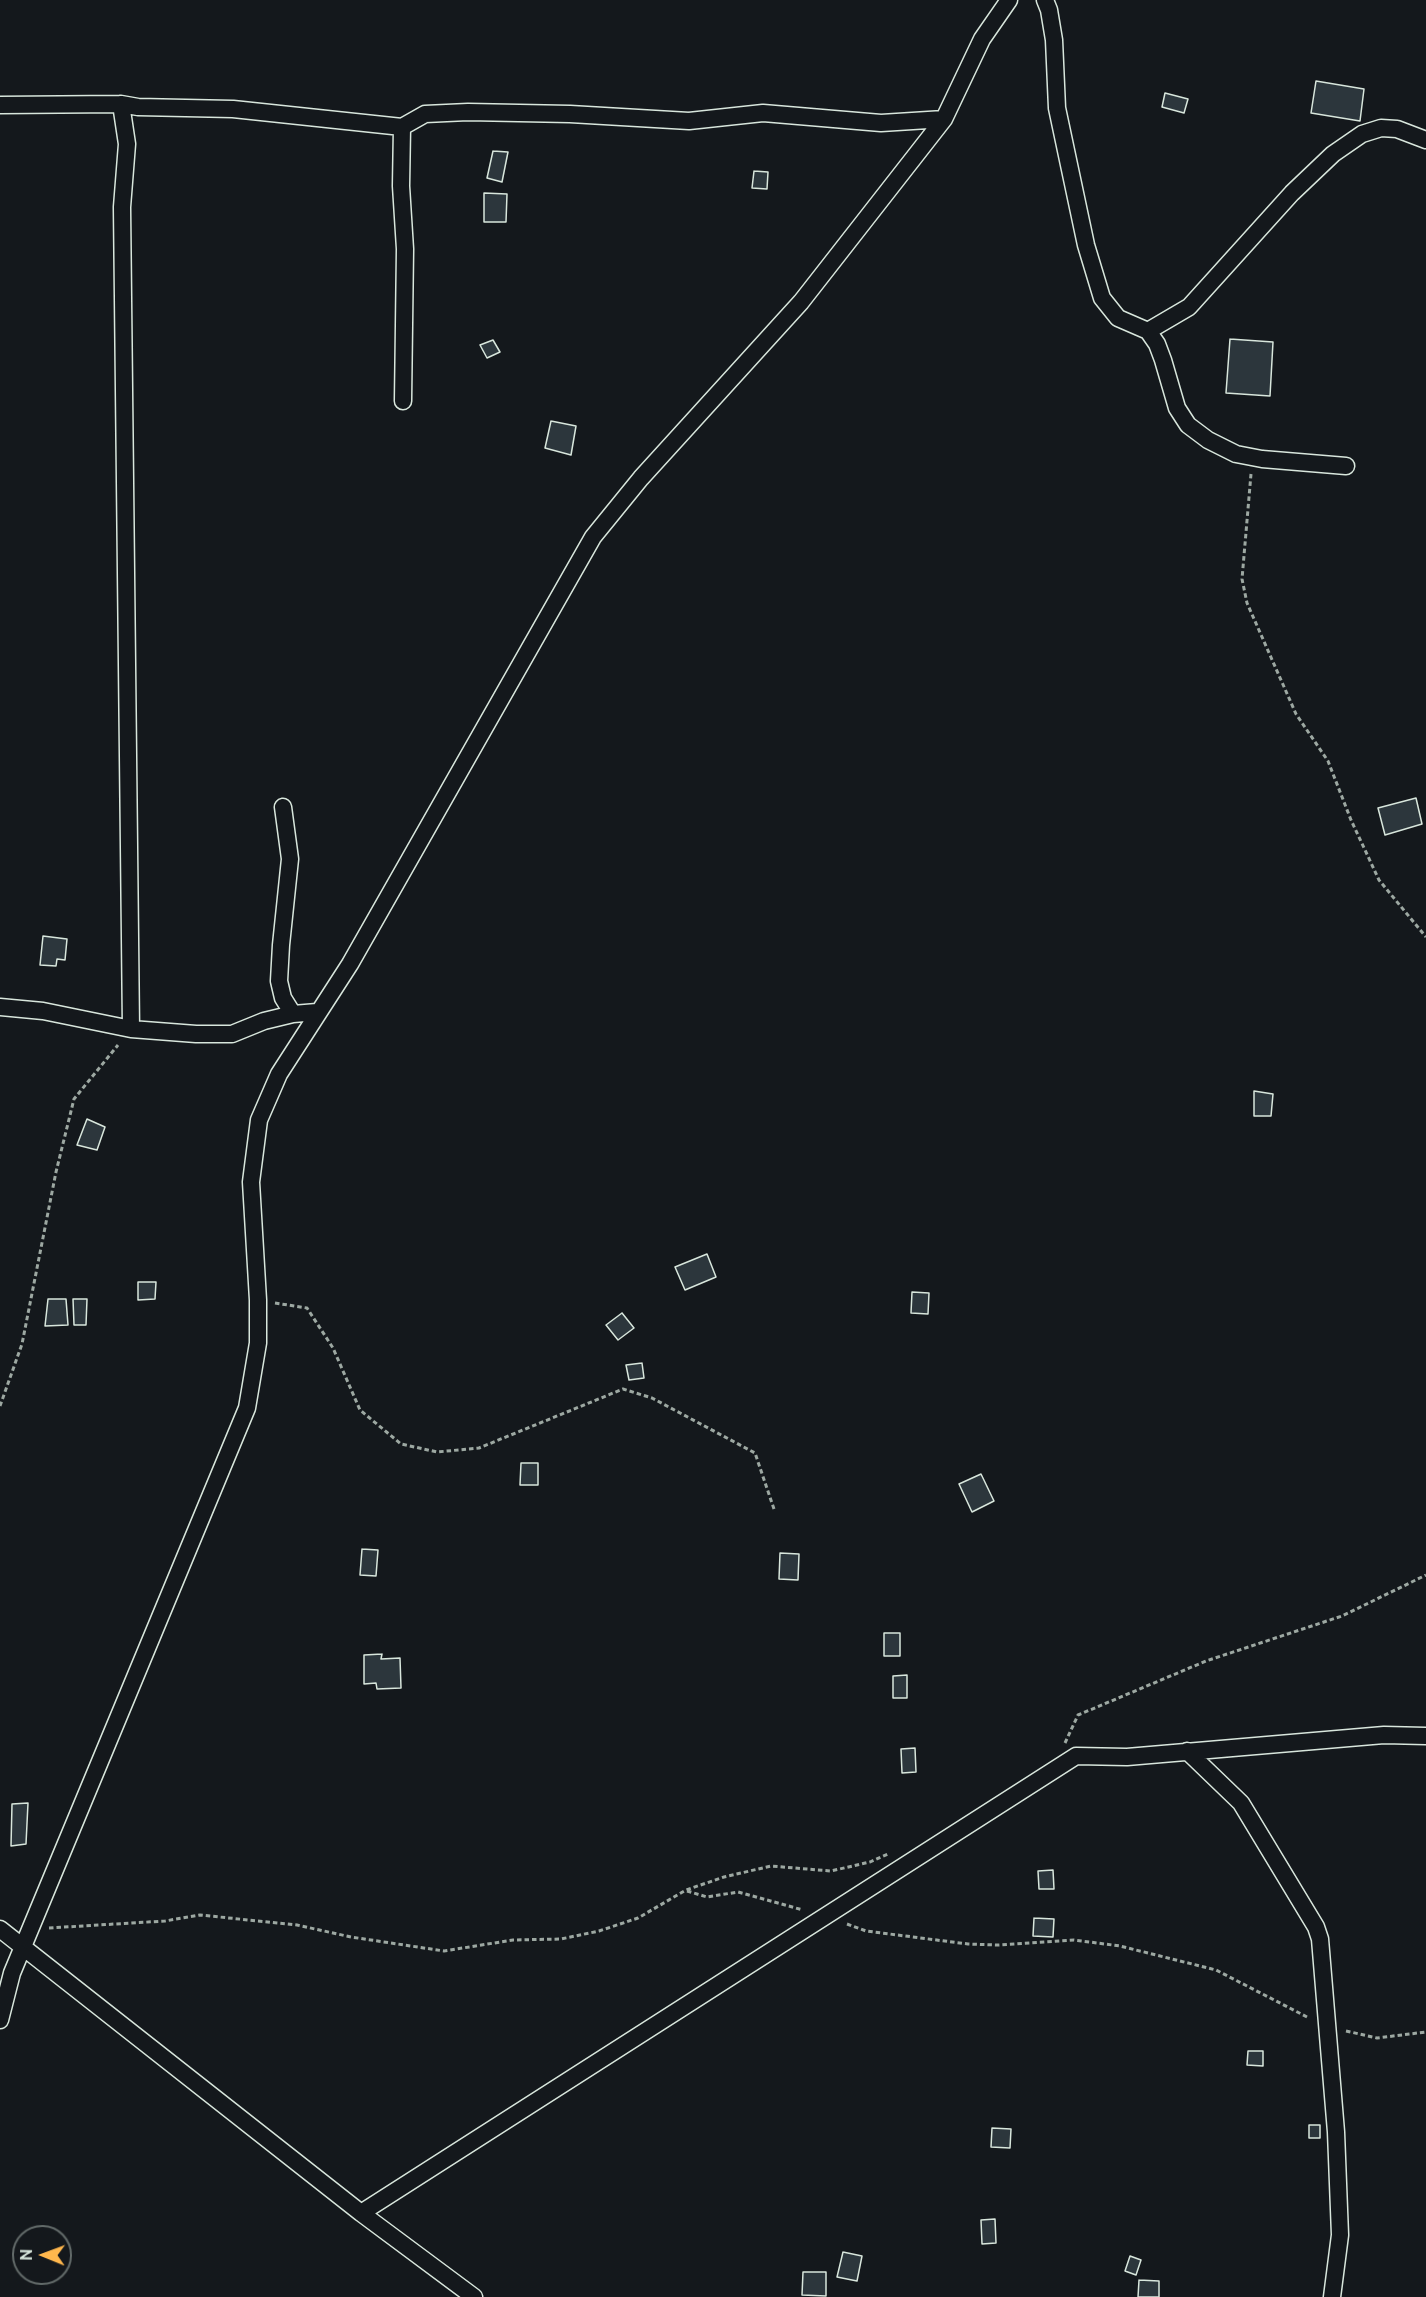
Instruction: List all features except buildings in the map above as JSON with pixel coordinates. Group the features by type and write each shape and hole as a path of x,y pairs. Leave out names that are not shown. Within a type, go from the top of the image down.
{"street":[{"path":"0,2020 12,1973 247,1408 258,1343 258,1300 251,1182 259,1120 279,1074 350,964 593,537 641,478 801,302 944,119 982,39 1009,0"},
{"path":"1045,0 1054,39 1057,108 1086,245 1102,298 1118,318 1148,331 1160,352 1177,408 1188,425 1236,454 1346,466"},
{"path":"0,105 121,104 233,109 402,127 425,114 450,112 570,114 689,121 763,112 881,123 944,119"},
{"path":"121,104 127,144 122,207 131,1029"},
{"path":"402,127 401,186 405,249 403,401"},
{"path":"1148,331 1189,307 1292,193 1333,154 1362,134 1381,128 1397,129 1426,140"},
{"path":"283,807 290,859 279,981 283,999 293,1014"},
{"path":"0,1007 42,1011 131,1029 196,1034 232,1034 293,1014 317,1012"},
{"path":"360,2212 1076,1756 1127,1757 1187,1750 1384,1735 1426,1736"},
{"path":"1187,1750 1241,1803 1316,1927 1320,1939 1336,2132 1340,2235 1332,2297"},
{"path":"0,1929 360,2212 474,2297"}],"path":[{"path":"1252,457 1242,579 1247,603 1269,648 1296,714 1328,761 1351,820 1379,880 1426,937"},
{"path":"0,1406 22,1344 56,1172 74,1099 131,1029"},
{"path":"258,1300 307,1308 333,1348 360,1410 401,1444 437,1452 479,1448 623,1389 652,1398 754,1453 775,1512"},
{"path":"1064,1744 1078,1715 1206,1661 1342,1616 1426,1575"},
{"path":"23,1946 49,1928 165,1921 200,1915 297,1925 351,1937 444,1951 513,1940 561,1939 599,1931 638,1918 686,1890 724,1877 771,1866 831,1871 870,1862 890,1853"},
{"path":"686,1890 707,1897 738,1893 825,1916 866,1931 968,1944 1074,1940 1120,1946 1216,1970 1328,2028 1377,2038 1426,2032"}]}
